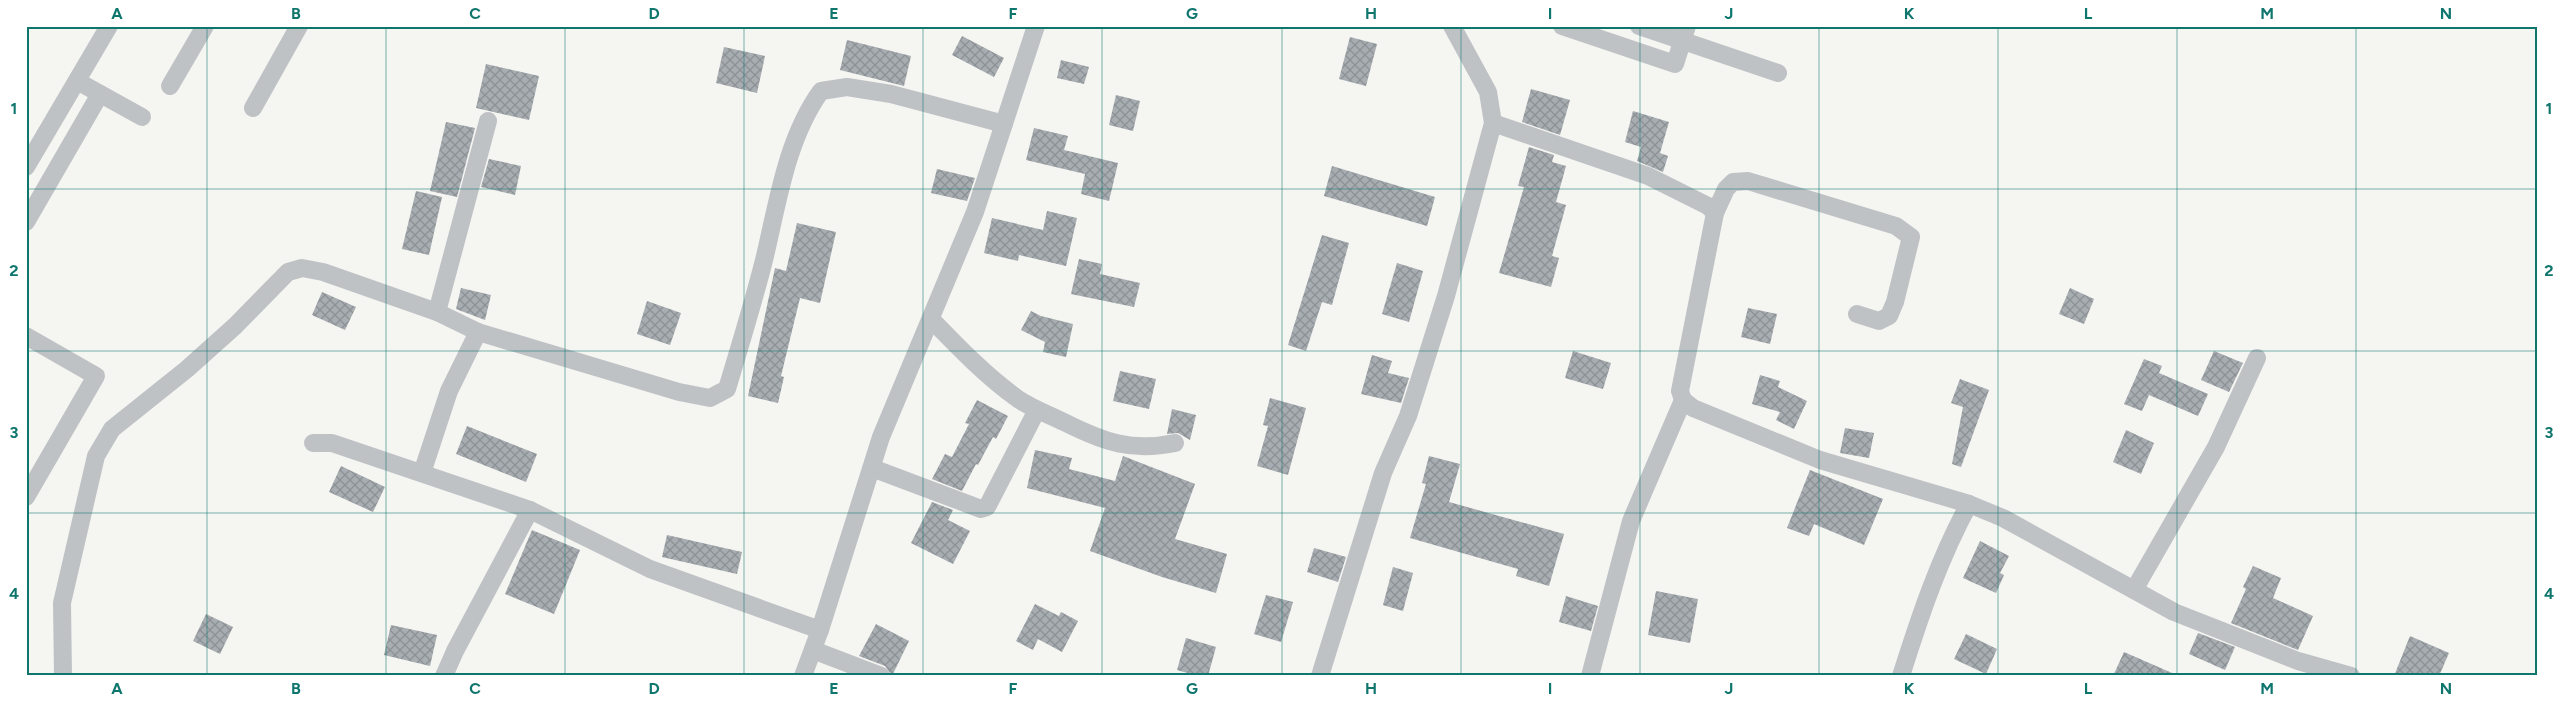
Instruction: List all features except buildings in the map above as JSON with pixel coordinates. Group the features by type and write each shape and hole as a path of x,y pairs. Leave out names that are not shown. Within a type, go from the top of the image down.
{"street":[{"path":"26,168 109,26"},
{"path":"170,86 205,26"},
{"path":"254,108 299,26"},
{"path":"803,676 820,630 881,437 975,212 1036,26"},
{"path":"1320,676 1383,473 1408,416 1434,333 1493,123 1488,92 1452,26"},
{"path":"1562,26 1675,64 1685,34"},
{"path":"1639,26 1685,34 1778,73"},
{"path":"77,81 142,117"},
{"path":"63,676 62,603 96,456 112,429 215,344 288,272 302,268 324,272 437,312 478,332 679,392 710,398 727,389 753,303 789,157 806,111 820,91 848,87 891,94 1004,124"},
{"path":"26,222 100,94"},
{"path":"437,312 488,121"},
{"path":"1493,123 1648,176 1708,206 1715,212"},
{"path":"1857,314 1879,321 1889,316 1895,302 1911,237 1908,233 1896,226 1748,181 1733,182 1726,189 1715,212 1680,391 1683,400 1693,408 1820,460 1969,504 2003,518 2174,612 2298,661 2317,671 2351,676"},
{"path":"931,319 994,380 1037,410 1092,436 1128,446 1152,448 1175,443"},
{"path":"422,473 450,391 478,332"},
{"path":"26,336 96,376 26,498"},
{"path":"2134,590 2216,447 2256,358"},
{"path":"1590,676 1631,520 1683,400"},
{"path":"872,468 981,509 987,508 1037,410"},
{"path":"313,443 332,443 530,510 650,569 820,630"},
{"path":"1901,676 1923,604 1953,534 1969,504"},
{"path":"444,676 455,651 530,510"},
{"path":"813,650 881,676"}]}
